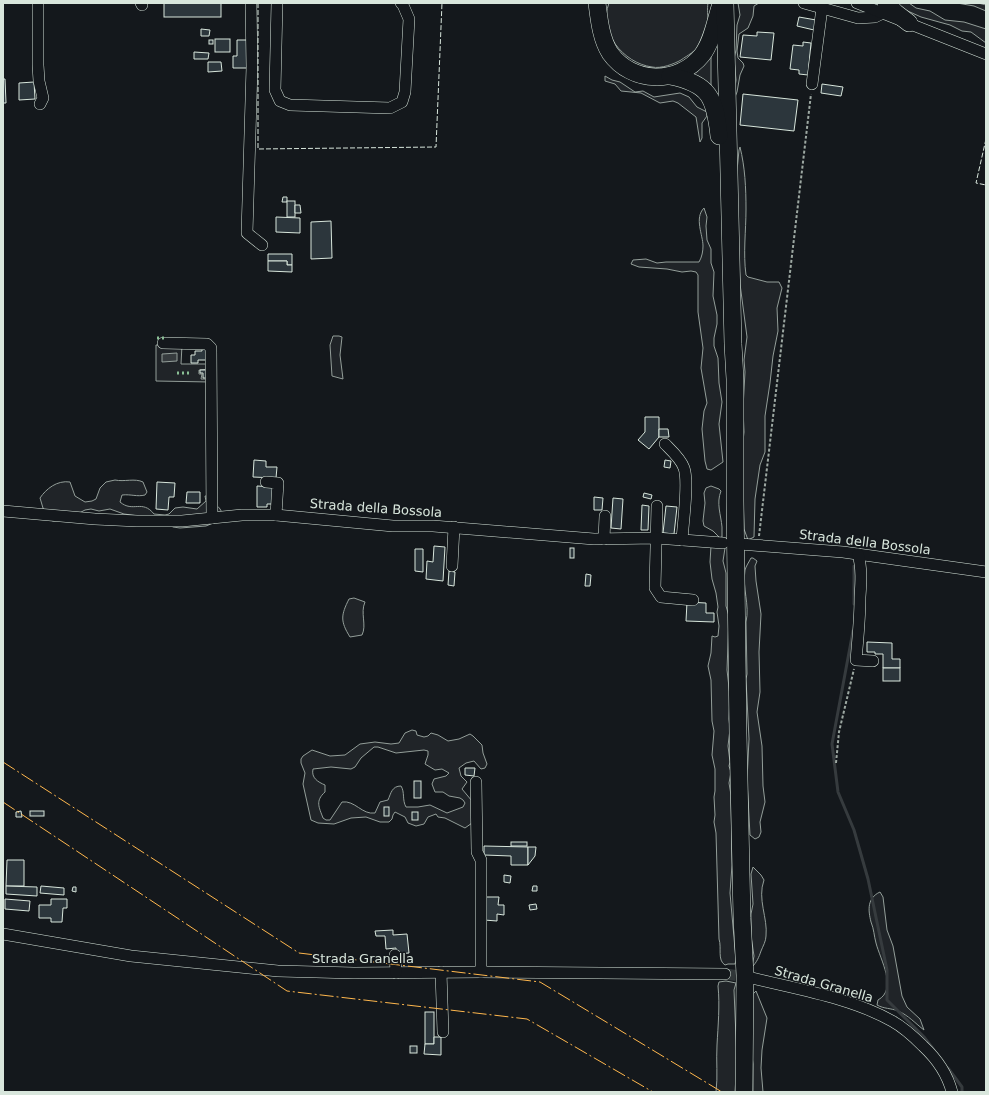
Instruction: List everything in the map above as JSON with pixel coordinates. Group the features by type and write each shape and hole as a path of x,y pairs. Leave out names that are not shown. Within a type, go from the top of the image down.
{"highway":[{"path":"597,3 604,40 610,52 624,67 643,76 670,76 686,79 698,84 706,91 713,101 718,124 719,140 728,150"},
{"path":"601,26 605,3"},
{"path":"884,8 896,13 909,23"},
{"path":"670,76 688,68 702,55 709,44 722,9"},
{"path":"722,9 735,379 735,494 739,741 742,918 745,975 744,1092"}],"street":[{"path":"38,3 39,81 43,98 40,104"},
{"path":"251,3 252,67 247,233 262,245"},
{"path":"277,3 276,90 280,101 290,105 390,108 402,102 405,92 409,19 404,5 401,3"},
{"path":"804,3 858,18 875,17 884,8"},
{"path":"857,3 884,8"},
{"path":"812,84 822,8"},
{"path":"909,23 986,54"},
{"path":"163,343 207,344 210,348 212,518"},
{"path":"665,444 681,461 685,469 686,486 682,540"},
{"path":"266,482 278,483 276,515"},
{"path":"657,506 655,588 661,597 693,600"},
{"name":"Strada della Bossola","path":"3,511 79,518 182,521 242,515 276,515 393,526 454,527 594,539 656,538 723,543"},
{"path":"604,539 605,516"},
{"path":"452,566 454,527"},
{"name":"Strada della Bossola","path":"740,544 858,554 986,572"},
{"path":"858,554 860,561 861,583 860,630 856,660 873,661"},
{"path":"476,782 477,852 480,860 481,972"},
{"name":"Strada Granella","path":"3,934 131,956 307,972 725,974"},
{"path":"395,955 396,973"},
{"path":"441,972 443,1032"},
{"name":"Strada Granella","path":"748,977 839,1000 865,1008 893,1021 913,1036 932,1055 945,1073 952,1092"}],"path":[{"path":"758,545 812,84"},
{"path":"836,762 839,732 856,660"}],"shaded area":[{"path":"609,3 708,3 708,21 700,44 694,51 681,60 671,64 663,67 652,67 641,64 632,59 623,53 616,44 610,35 607,25 606,14"},
{"path":"738,3 759,3 754,6 753,16 748,28 739,34 737,51 738,58 744,66 733,102 736,80 734,59 736,50 737,25 740,15"},
{"path":"897,3 909,3 916,8 930,11 945,20 964,22 986,29 986,43 971,32 962,31 950,25 921,17 901,8"},
{"path":"957,3 978,3 986,5 986,11 974,6"},
{"path":"711,54 711,91 684,75"},
{"path":"605,76 620,82 635,92 643,91 654,97 680,93 689,97 697,107 707,112 707,116 702,123 702,138 700,142 696,117 678,103 673,101 660,103 641,93 621,91 615,84 605,81"},
{"path":"740,147 745,185 746,275 748,277 767,282 779,282 782,288 777,308 778,331 765,416 765,452 760,465 755,499 754,537 748,540 744,529 742,451 744,432 744,360 747,337 740,284 736,181"},
{"path":"704,208 707,217 707,240 711,249 711,263 714,272 713,296 717,315 717,324 714,346 718,358 719,383 722,402 719,424 723,462 711,470 707,469 705,461 702,429 704,411 707,403 701,368 703,348 698,312 698,275 696,272 691,271 682,272 667,269 639,267 631,264 633,260 646,259 657,263 699,262 702,254 703,242 699,222 701,212"},
{"path":"333,336 342,337 340,355 343,379 332,376 330,345"},
{"path":"156,345 182,345 181,364 209,364 210,369 199,370 199,374 202,374 201,379 210,379 210,382 156,381"},
{"path":"177,353 177,361 162,362 162,354"},
{"path":"115,480 137,480 143,482 147,492 145,495 122,495 120,502 129,506 145,507 154,514 165,515 169,514 175,508 183,507 197,509 206,501 205,496 209,496 212,502 222,513 218,521 206,526 180,528 173,527 161,519 124,514 110,509 99,511 91,509 85,510 68,519 53,521 46,518 40,498 45,491 52,486 61,482 70,482 75,496 85,502 96,499 100,488 106,482"},
{"path":"711,486 721,491 719,504 722,537 720,538 713,531 704,526 703,521 705,503 704,493 706,488"},
{"path":"711,546 725,548 723,561 726,573 726,606 729,616 727,670 730,696 730,729 728,746 729,766 731,772 729,783 731,795 732,865 730,893 736,960 735,964 725,965 720,957 716,833 714,822 715,769 712,755 714,731 712,721 711,680 708,666 711,653 712,636 718,636 719,626 717,612 718,607 710,562"},
{"path":"751,558 757,561 755,566 756,581 761,614 759,652 760,692 757,712 762,746 765,802 760,822 761,832 759,837 755,839 750,835 747,780 749,739 746,679 747,609 744,583 745,568"},
{"path":"354,598 365,602 363,610 364,627 362,635 350,637 344,627 343,614 349,599"},
{"path":"412,730 416,731 417,735 424,737 431,733 448,741 459,739 470,734 482,745 487,764 485,768 481,769 474,761 466,763 459,768 461,776 467,782 462,789 472,801 472,823 465,828 445,818 438,817 436,814 428,817 424,824 416,826 408,823 405,817 395,812 389,822 380,822 366,817 351,818 334,824 318,823 311,820 303,784 305,773 301,759 303,756 312,750 330,756 345,755 360,744 375,742 391,744 399,743 405,733","holes":["374,747 396,753 424,750 428,751 425,764 435,770 442,769 449,773 446,776 434,779 432,784 435,792 443,792 449,796 460,798 465,803 463,807 447,813 430,805 406,807 403,791 401,786 398,786 391,792 388,800 380,802 375,813 366,812 351,803 342,802 330,820 323,818 319,807 319,801 325,792 325,785 314,777 313,769 331,767 351,769 355,767 361,758"]},
{"path":"753,867 764,880 762,887 762,901 766,922 766,938 758,959 752,967 754,956 751,936 751,914 753,904 751,874"},
{"path":"880,892 883,897 887,930 893,946 902,996 907,1007 920,1019 924,1030 902,1013 877,1005 878,1000 884,995 887,989 887,981 884,965 875,940 869,909 871,901"},
{"path":"726,981 736,983 734,990 737,1060 735,1092 716,1092 719,1008 718,986 719,982"},
{"path":"756,991 767,1018 761,1068 763,1092 753,1092 753,1064 749,1031 753,994"}],"building":[{"path":"164,3 221,3 221,17 164,17"},
{"path":"799,17 816,20 814,30 797,26"},
{"path":"201,29 210,30 209,36 201,36"},
{"path":"757,32 774,33 771,60 740,57 743,35 757,36"},
{"path":"215,39 230,39 230,52 215,52"},
{"path":"209,40 213,40 213,44 209,44"},
{"path":"237,40 248,40 248,68 233,68 233,56 237,56"},
{"path":"803,42 811,43 808,75 799,74 799,70 790,69 793,45 803,46"},
{"path":"194,52 209,53 208,59 194,59"},
{"path":"208,62 221,62 222,71 208,72"},
{"path":"3,79 5,79 6,103 3,103"},
{"path":"34,82 35,99 19,100 19,83"},
{"path":"822,84 843,87 841,96 821,93"},
{"path":"743,94 798,100 794,131 740,125"},
{"path":"283,197 287,197 287,202 282,202"},
{"path":"287,201 295,201 295,217 287,217"},
{"path":"295,205 300,205 301,213 295,213"},
{"path":"276,217 300,218 300,233 276,232"},
{"path":"331,221 332,258 311,259 311,222"},
{"path":"268,254 292,254 292,265 287,265 287,261 268,261"},
{"path":"268,261 287,261 287,265 292,265 292,272 268,271"},
{"path":"202,348 208,348 208,360 198,360 198,363 191,363 191,355 195,355 195,351 202,351"},
{"path":"200,370 208,370 208,378 203,378 203,373 200,373"},
{"path":"645,417 659,417 659,437 649,449 638,440 645,432"},
{"path":"659,429 668,429 669,437 659,437"},
{"path":"254,460 266,461 266,467 277,467 276,478 253,477"},
{"path":"665,460 671,461 670,468 664,467"},
{"path":"157,482 175,483 174,497 169,497 168,510 156,509"},
{"path":"257,486 275,487 275,504 267,504 267,507 257,507"},
{"path":"187,492 200,492 200,503 186,503"},
{"path":"644,493 652,495 651,499 643,497"},
{"path":"594,497 603,498 602,510 594,510"},
{"path":"613,498 623,499 621,529 611,528"},
{"path":"642,505 649,506 648,530 641,530"},
{"path":"666,506 677,507 674,534 663,533"},
{"path":"434,546 445,547 443,581 426,579 427,561 433,562"},
{"path":"570,548 574,548 574,558 570,558"},
{"path":"415,549 423,549 423,572 415,571"},
{"path":"449,571 455,572 454,586 448,585"},
{"path":"586,574 591,575 590,586 585,586"},
{"path":"687,602 706,603 706,613 714,613 714,622 686,621"},
{"path":"867,642 892,643 892,659 900,659 900,668 883,668 883,654 867,652"},
{"path":"883,668 900,668 900,681 883,681"},
{"path":"465,768 475,768 474,776 465,775"},
{"path":"414,781 421,781 421,798 414,798"},
{"path":"384,807 389,807 389,816 384,816"},
{"path":"21,811 22,817 16,817 16,812"},
{"path":"30,811 44,811 44,816 30,816"},
{"path":"412,812 418,812 418,820 412,820"},
{"path":"511,842 527,842 527,846 511,846"},
{"path":"484,846 528,847 528,865 511,865 511,856 484,855"},
{"path":"528,847 536,847 535,856 528,865"},
{"path":"7,860 24,860 24,886 6,886"},
{"path":"504,875 511,876 510,883 504,882"},
{"path":"6,886 37,887 37,896 6,894"},
{"path":"41,886 64,888 64,895 40,893"},
{"path":"533,886 537,886 537,891 532,891"},
{"path":"73,887 76,887 76,892 72,891"},
{"path":"485,897 499,897 498,905 504,905 504,915 497,914 497,921 484,920"},
{"path":"5,899 30,901 29,911 5,909"},
{"path":"51,899 67,899 67,908 63,908 62,922 51,922 51,918 39,918 39,905 51,905"},
{"path":"536,904 537,909 530,910 529,905"},
{"path":"393,930 393,935 407,934 409,953 396,954 396,948 386,949 385,936 376,936 375,931"},
{"path":"425,1012 434,1012 434,1044 425,1044"},
{"path":"434,1037 441,1037 441,1055 424,1054 425,1044 434,1044"},
{"path":"410,1046 417,1046 417,1053 410,1053"}],"waterway":[{"path":"854,566 854,604"},
{"path":"853,631 832,744 838,792 854,830 868,879 887,970 887,1000 924,1037 934,1050"},
{"path":"948,1068 962,1087 962,1092"}],"tunnel":[{"path":"725,974 748,977"}],"hedge":[{"path":"157,338 164,338"},
{"path":"177,373 190,373"}],"fence":[{"path":"258,3 258,149 436,147 442,3"},
{"path":"986,139 976,183 986,185"}],"power":[{"path":"3,762 299,953 540,982 722,1092"},
{"path":"3,802 287,991 527,1019 653,1092"}]}
